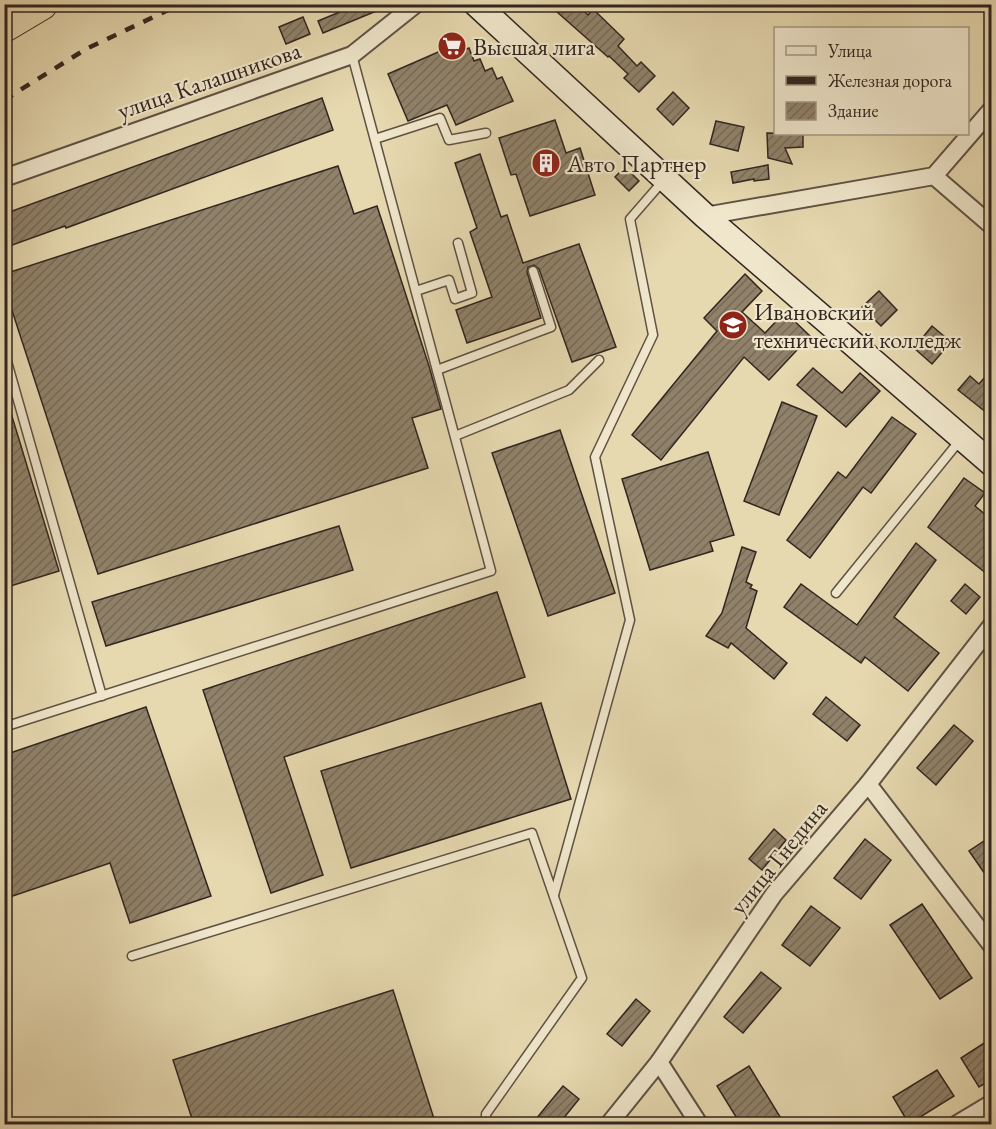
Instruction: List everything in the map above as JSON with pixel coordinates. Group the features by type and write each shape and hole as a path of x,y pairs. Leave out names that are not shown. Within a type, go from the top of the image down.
{"highway":[{"path":"4,10 15,4"},
{"path":"4,26 41,4"}],"main road":[{"path":"476,4 705,216 992,464"}],"street":[{"name":"улица Калашникова","path":"4,178 352,55 416,4"},
{"path":"705,216 934,176 992,110"},
{"path":"934,176 992,226"},
{"name":"улица Гнедина","path":"609,1125 659,1062 774,894 868,784 992,625"},
{"path":"868,784 992,945"},
{"path":"659,1062 699,1125"},
{"path":"957,1125 992,1103"}],"lane":[{"path":"4,727 491,571 352,55"},
{"path":"375,139 440,118 449,140 486,133"},
{"path":"554,895 630,620 595,457 653,335 630,219 665,179"},
{"path":"416,291 449,280 455,299 472,292 458,243"},
{"path":"437,370 551,327 533,272"},
{"path":"4,351 102,696"},
{"path":"455,436 569,390 598,360"},
{"path":"836,593 962,438"},
{"path":"132,956 532,833 582,978 486,1113 486,1125"}],"building":[{"path":"359,4 391,5 323,33 318,21"},
{"path":"548,4 576,4 588,15 593,9 624,39 618,46 637,66 641,62 655,76 639,92 624,78 628,74"},
{"path":"303,17 310,34 286,44 279,27"},
{"path":"461,42 464,50 469,48 474,61 480,59 485,71 492,68 497,79 502,77 513,101 456,125 447,105 408,121 388,74"},
{"path":"673,92 689,108 673,125 657,109"},
{"path":"322,98 333,130 66,228 65,226 4,248 4,214"},
{"name":"Авто Партнер","path":"555,120 566,153 580,148 595,195 530,216 516,174 511,175 499,138"},
{"path":"716,121 744,127 738,151 710,144"},
{"path":"767,133 803,135 803,147 785,148 792,164 768,158"},
{"path":"480,154 501,217 507,215 523,263 579,244 616,347 572,362 539,269 534,265 528,267 527,272 541,318 467,343 456,310 492,297 470,232 477,228 455,163"},
{"path":"768,165 769,179 733,183 731,172"},
{"path":"338,166 354,214 377,206 429,366 441,409 412,418 428,468 98,574 4,286 4,274"},
{"path":"625,167 639,181 629,191 615,177"},
{"path":"745,274 762,291 742,312 765,333 785,312 810,336 769,380 744,357 661,460 632,435 717,331 704,318"},
{"path":"879,291 897,310 881,326 862,307"},
{"path":"932,326 951,342 932,364 914,348"},
{"path":"813,368 842,393 860,373 880,391 846,427 797,385"},
{"path":"970,376 979,384 985,377 992,382 992,417 958,390"},
{"path":"7,400 59,571 4,588 4,401"},
{"path":"782,402 817,416 779,515 744,501"},
{"path":"892,417 916,434 871,493 863,487 810,558 787,540 838,472 846,478"},
{"path":"560,430 615,593 548,616 492,453"},
{"path":"708,452 734,535 710,542 713,551 650,570 622,479"},
{"path":"964,478 985,493 975,506 992,520 992,578 928,527"},
{"path":"339,526 353,570 106,646 92,602"},
{"path":"916,543 936,560 894,617 939,653 908,691 865,657 861,663 784,607 801,584 857,625"},
{"path":"742,547 756,552 746,582 752,585 750,588 757,591 746,628 787,663 774,679 731,643 728,648 706,636 722,613"},
{"path":"965,584 980,597 966,614 951,601"},
{"path":"497,592 525,677 284,757 323,875 271,893 203,690"},
{"path":"826,697 860,725 847,741 813,714"},
{"path":"541,703 571,799 351,868 321,771"},
{"path":"146,707 211,896 130,923 110,863 4,899 4,755"},
{"path":"954,725 973,741 936,785 917,768"},
{"path":"774,829 786,840 762,870 749,859"},
{"path":"865,839 891,860 861,899 834,878"},
{"path":"987,839 992,846 992,884 969,851"},
{"path":"922,904 972,978 940,999 890,925"},
{"path":"811,906 840,928 810,966 782,945"},
{"path":"761,972 781,988 743,1033 724,1017"},
{"path":"393,990 436,1125 194,1125 173,1060"},
{"path":"636,999 650,1011 622,1046 607,1034"},
{"path":"992,1038 992,1079 979,1087 961,1058"},
{"path":"749,1066 785,1125 741,1125 717,1086"},
{"path":"937,1070 954,1096 909,1124 893,1097"},
{"path":"563,1086 579,1099 558,1125 531,1125"}],"railway":[{"path":"4,100 86,49 181,4"}],"place":[{"name":"Высшая лига","path":"452,46"},
{"name":"Авто Партнер","path":"546,163"},
{"name":"Ивановский технический колледж","path":"733,325"}]}
